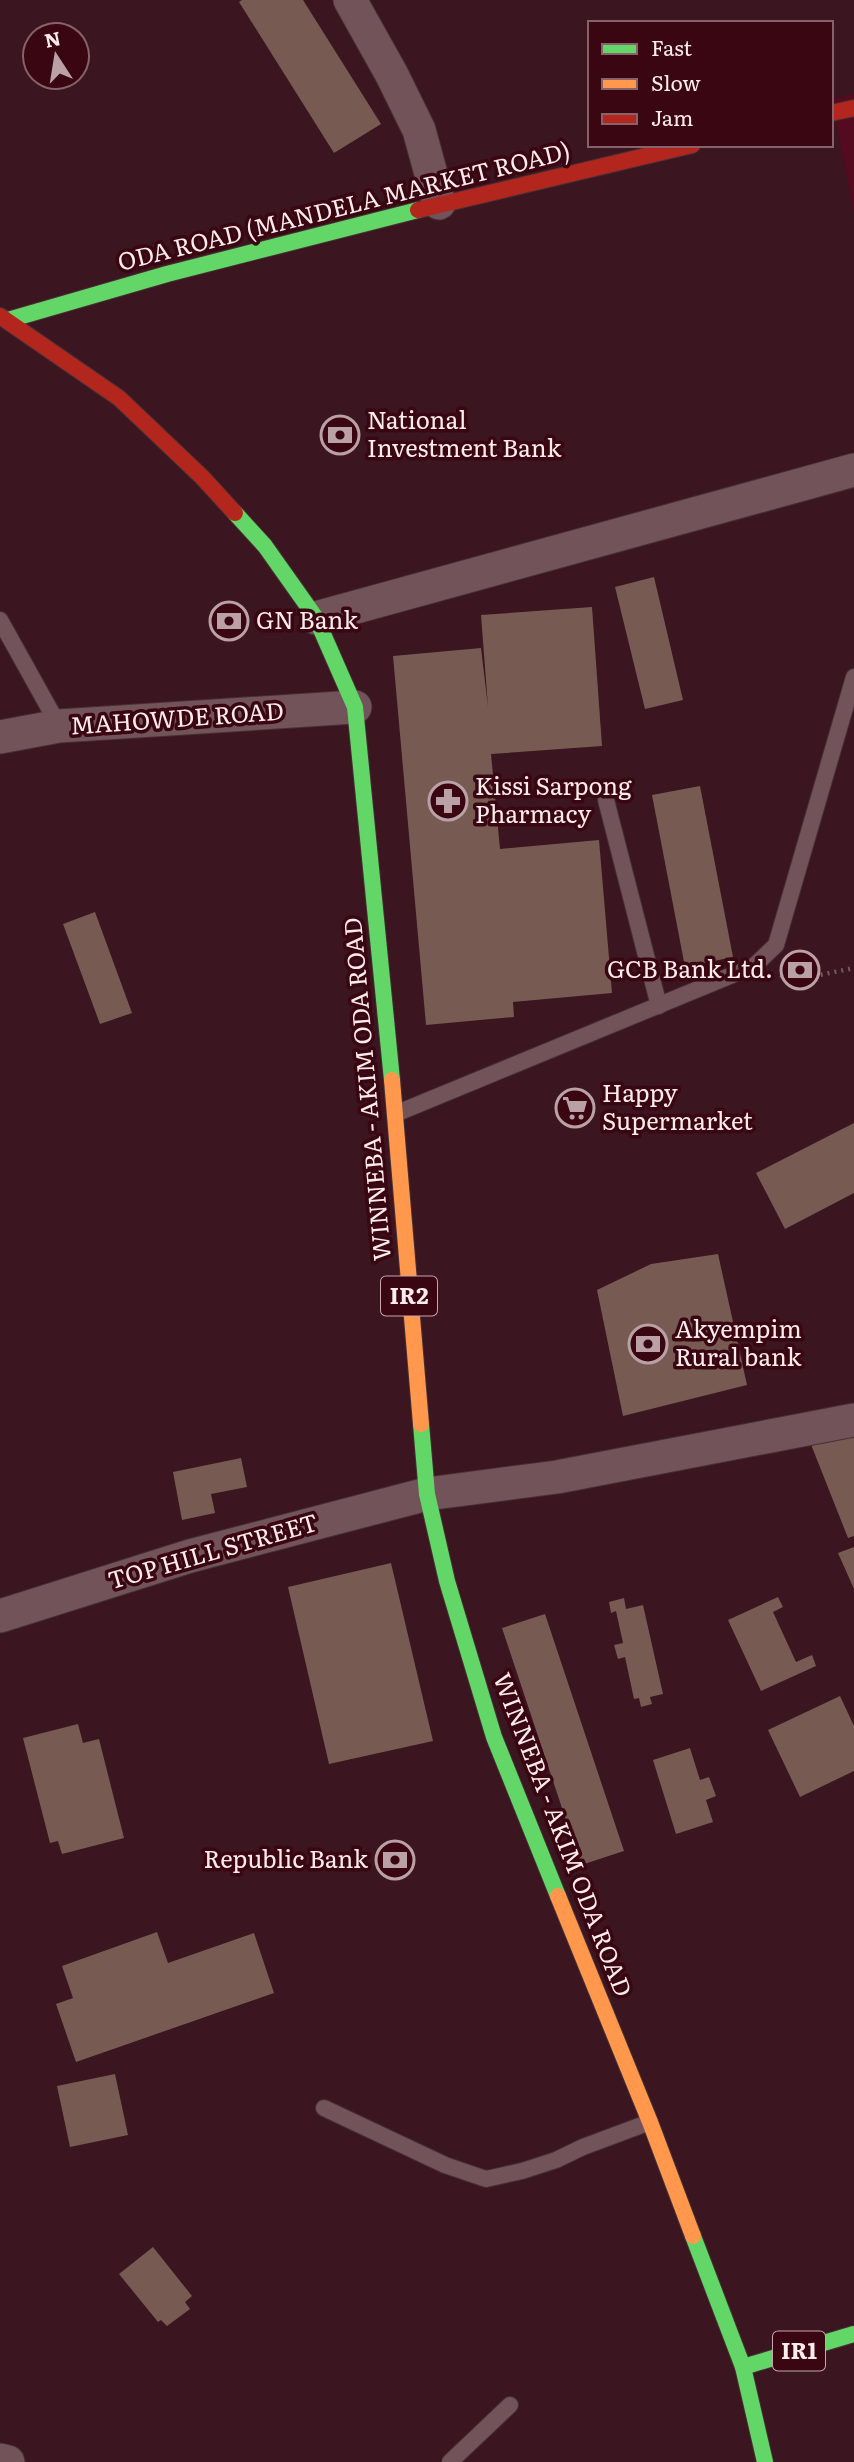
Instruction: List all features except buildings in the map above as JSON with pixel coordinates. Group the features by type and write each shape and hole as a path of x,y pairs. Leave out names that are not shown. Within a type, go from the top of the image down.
{"main road":[{"path":"833,113 854,108"},
{"name":"ODA ROAD (MANDELA MARKET ROAD)","path":"4,318 439,203 683,147"},
{"name":"WINNEBA - AKIM ODA ROAD","path":"4,318 119,398 202,477 265,545 316,618 355,707 396,1114 405,1255 427,1494 447,1581 494,1737 650,2122 743,2367"},
{"name":"IR1","path":"765,2462 743,2367 854,2334"}],"street":[{"path":"350,0 419,130 439,203"},
{"path":"316,618 854,470"},
{"name":"MAHOWDE ROAD","path":"0,737 59,726 355,707"},
{"name":"TOP HILL STREET","path":"0,1616 190,1556 427,1494 557,1477 854,1420"},
{"path":"0,2460 8,2462"}],"lane":[{"path":"0,620 59,726"},
{"path":"396,1114 754,966 776,945 854,677"},
{"path":"606,800 659,1006"},
{"path":"324,2108 445,2165 486,2179 556,2160 650,2122"},
{"path":"450,2462 510,2405"}],"path":[{"path":"754,966 795,980 854,968"}],"shaded area":[{"path":"854,94 854,215 833,104 833,99"}],"traffic: fast":[{"path":"8,320 167,274 418,210"},
{"path":"235,513 265,546 316,618 355,707 392,1080"},
{"path":"421,1424 427,1494 447,1581 494,1737 558,1896"},
{"path":"693,2236 743,2367 765,2462"},
{"path":"743,2367 854,2334"}],"traffic: slow":[{"path":"392,1080 421,1424"},
{"path":"558,1896 650,2122 693,2236"}],"traffic: jam":[{"path":"833,113 854,108"},
{"path":"418,210 684,147"},
{"path":"0,316 119,398 202,477 235,513"}],"place":[{"name":"National Investment Bank","path":"340,435"},
{"name":"GN Bank","path":"229,621"},
{"name":"Kissi Sarpong Pharmacy","path":"448,801"},
{"name":"GCB Bank Ltd.","path":"800,970"},
{"name":"Happy Supermarket","path":"575,1108"},
{"name":"Akyempim Rural bank","path":"648,1344"},
{"name":"Republic Bank","path":"395,1860"}]}
